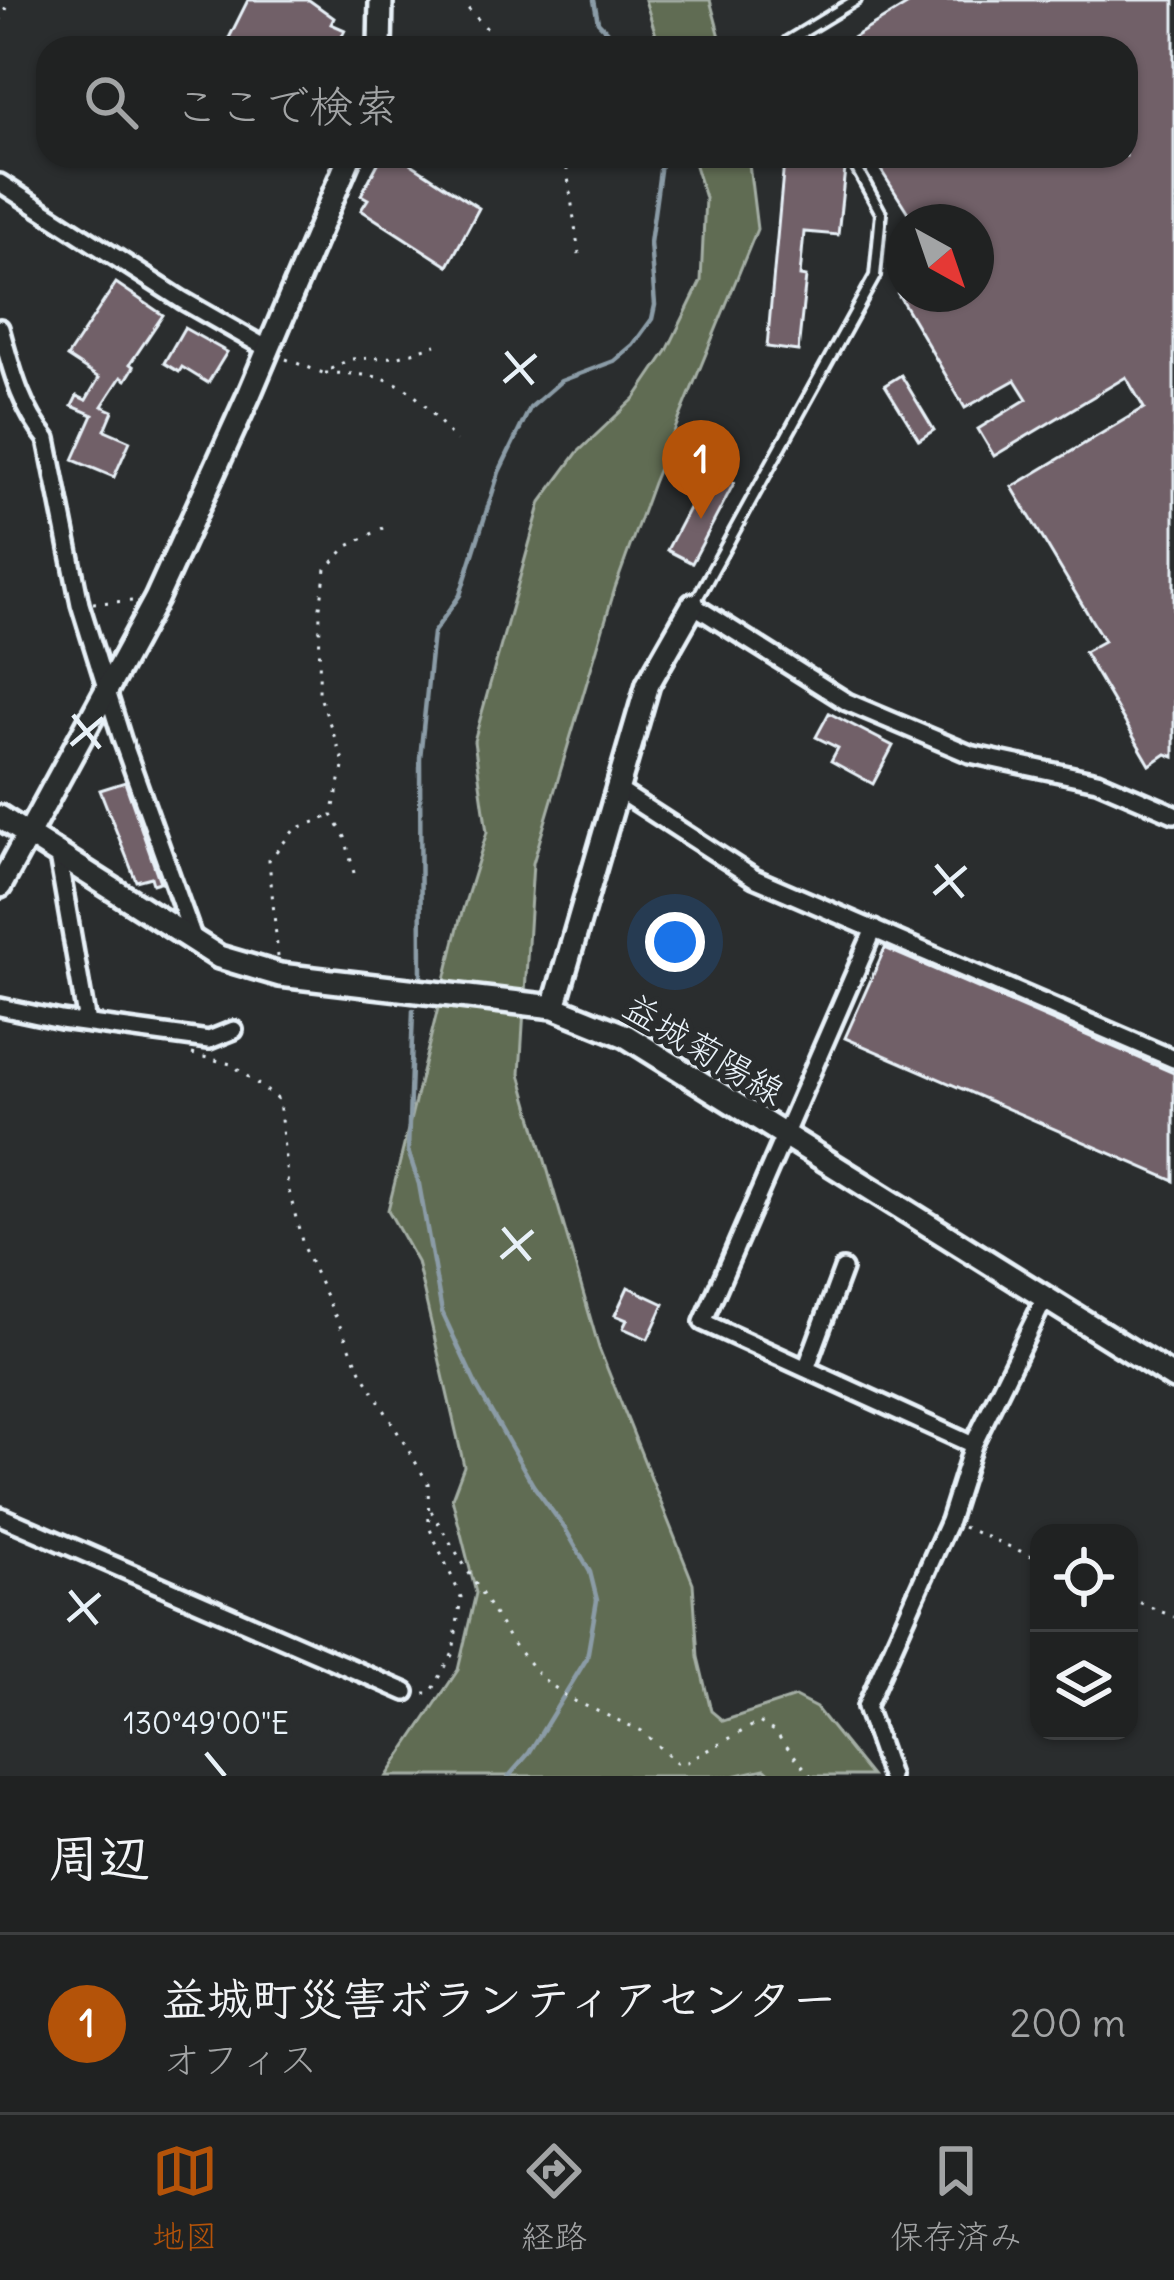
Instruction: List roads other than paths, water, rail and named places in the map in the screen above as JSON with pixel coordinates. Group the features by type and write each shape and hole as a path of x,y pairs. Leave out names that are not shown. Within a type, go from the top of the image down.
{"street":[{"path":"380,36 381,0"},
{"path":"0,886 156,599 345,168"},
{"path":"0,183 182,300 268,349"},
{"path":"0,328 5,356 46,439 80,604 196,944"},
{"path":"554,1007 648,685 694,605 847,702 970,754 1097,781 1174,814"},
{"path":"618,790 754,878 1174,1059"},
{"name":"益城菊陽線","path":"0,817 220,957 280,975 554,1007 626,1036 1174,1378"},
{"path":"58,856 87,1023"},
{"path":"874,929 703,1322 973,1445"},
{"path":"0,1007 209,1040 235,1030"},
{"path":"806,1369 843,1269"},
{"path":"890,1776 866,1707 949,1521 973,1445 1045,1298"},
{"path":"0,1516 406,1692"}],"lane":[{"path":"796,36 856,0"},
{"path":"694,605 874,276 881,213 857,168"}],"waterway":[{"path":"594,0 598,22 611,36"},
{"path":"421,976 420,758 433,633 460,595 499,472 530,408 561,381 614,361 652,319 650,243 660,168"},
{"path":"413,1010 408,1151 419,1184 442,1312 477,1387 590,1572 597,1600 587,1658 529,1753 509,1776"}],"place":[{"name":"益城町災害ボランティアセンター","path":"701,519"}]}
